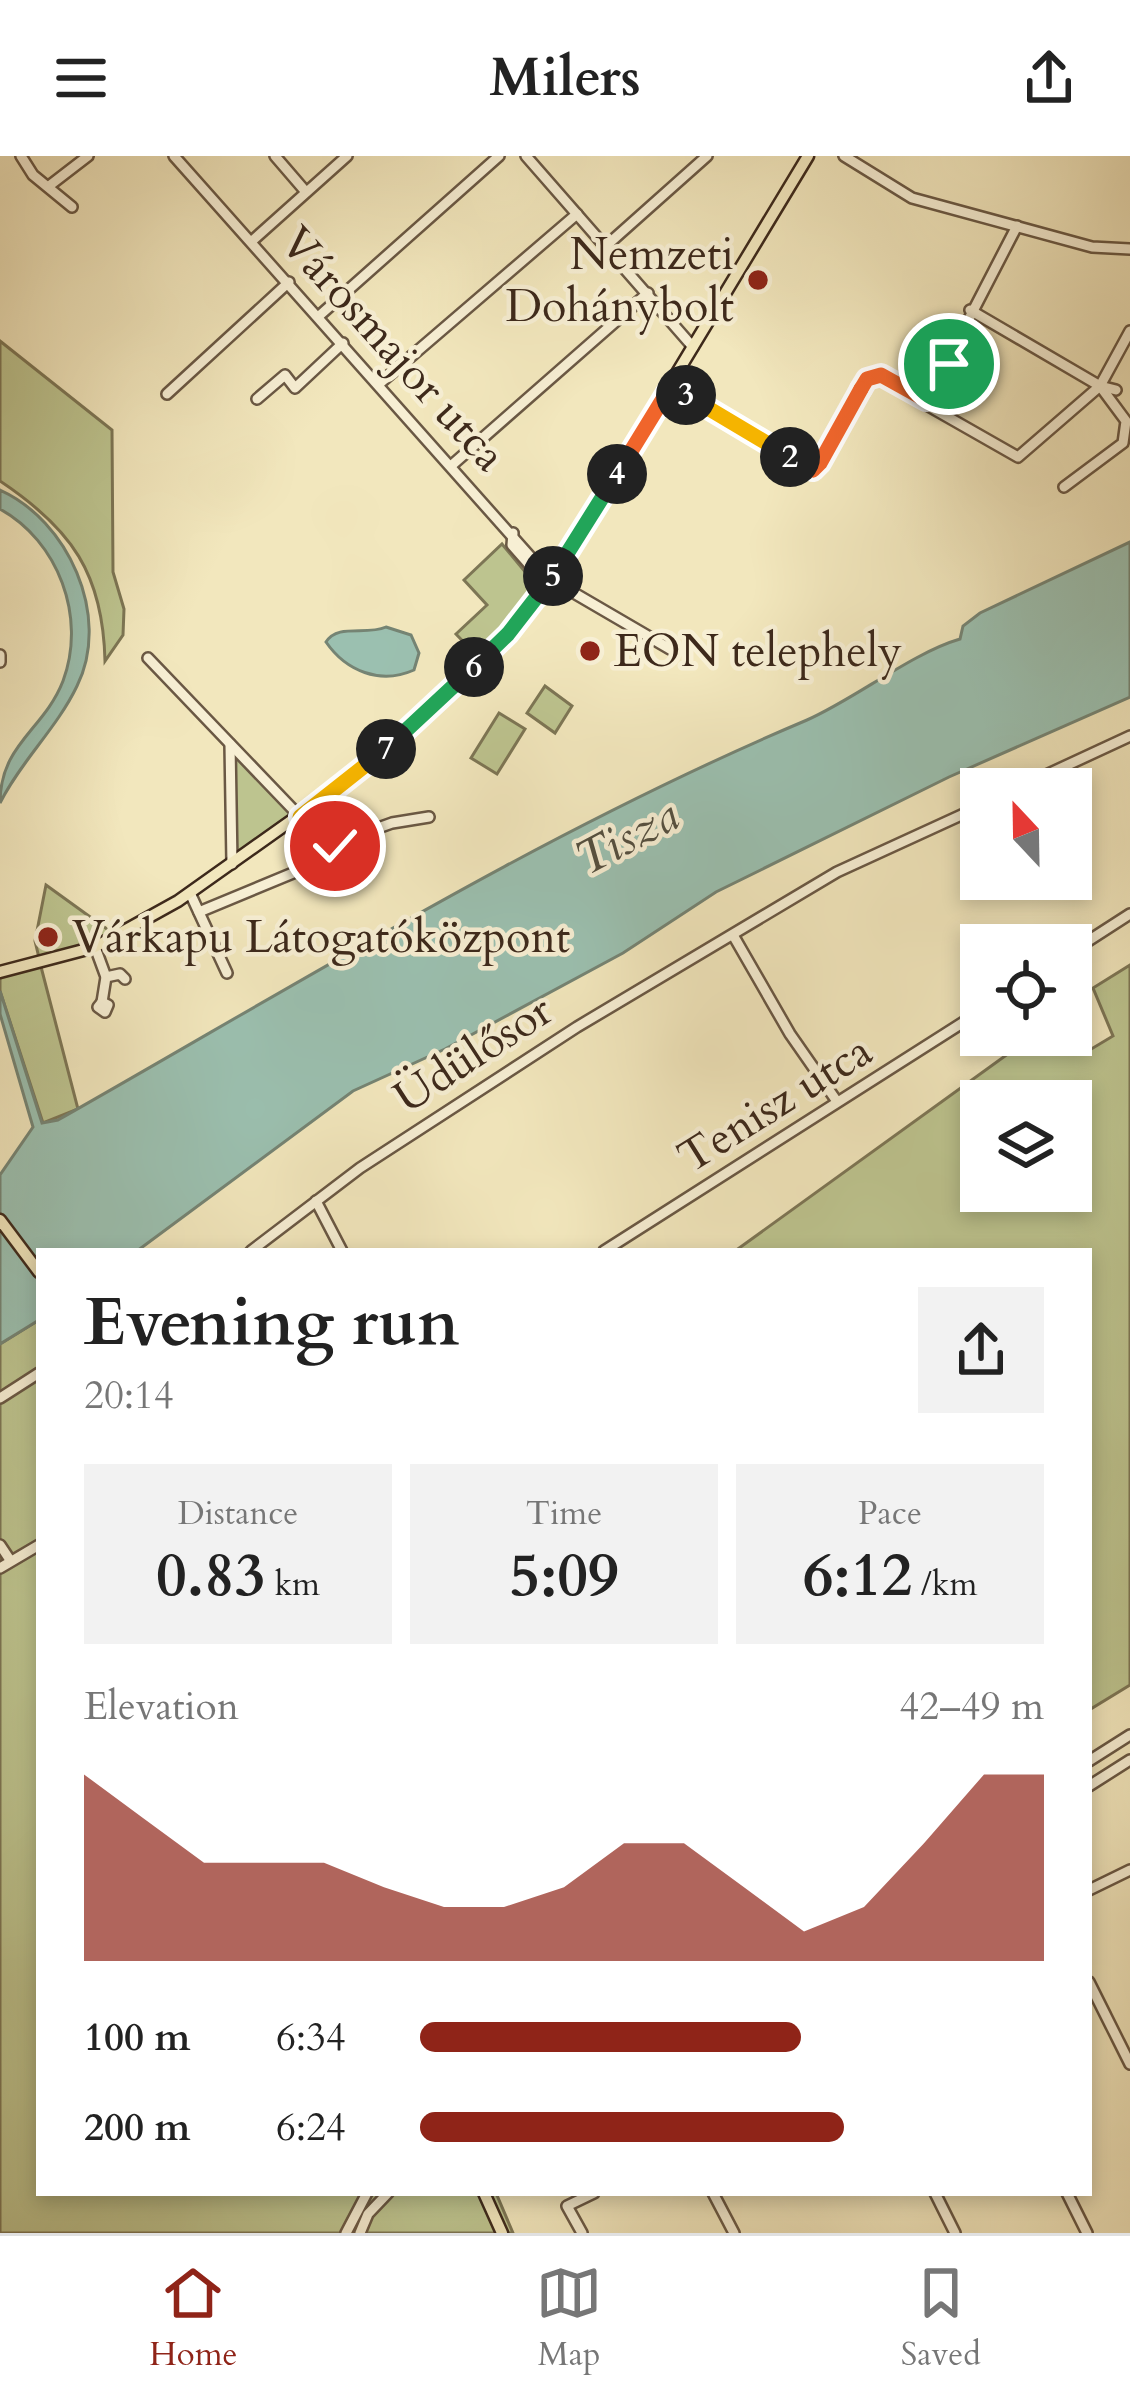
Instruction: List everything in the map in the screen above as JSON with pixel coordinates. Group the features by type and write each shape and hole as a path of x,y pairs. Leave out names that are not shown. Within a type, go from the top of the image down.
{"main road":[{"path":"0,972 118,937 300,817 412,726 535,602 808,156"},
{"path":"0,1220 36,1268"},
{"path":"485,2196 501,2231"}],"street":[{"path":"21,156 73,207"},
{"path":"49,186 88,156"},
{"path":"274,156 307,192"},
{"path":"252,241 346,156"},
{"path":"319,316 499,156"},
{"path":"526,156 693,346"},
{"path":"606,246 706,156"},
{"path":"844,156 912,198 1092,248 1130,249"},
{"name":"Városmajor utca","path":"179,158 550,579"},
{"path":"379,383 577,214"},
{"path":"926,400 949,364 970,310 1017,226"},
{"path":"167,394 289,282"},
{"path":"452,465 648,293"},
{"path":"970,310 1100,386 1117,390"},
{"path":"671,386 813,470 867,379 881,375 1018,457 1100,386 1130,331"},
{"path":"257,399 285,376 295,388 343,343"},
{"path":"1064,487 1124,443 1126,421 1100,386"},
{"name":"Városmajor utca","path":"513,533 512,545 540,583 535,602"},
{"path":"550,579 670,649"},
{"path":"148,658 328,846"},
{"path":"1061,768 1130,736"},
{"path":"230,744 232,864"},
{"name":"Üdülősor","path":"255,1248 452,1105 837,872 960,816"},
{"path":"200,911 293,873 328,846 392,823 429,817"},
{"path":"184,897 200,911 227,973"},
{"path":"1092,938 1130,914"},
{"path":"734,934 790,1034 836,1100"},
{"path":"95,947 106,977 102,1002"},
{"path":"106,977 120,974 125,980"},
{"name":"Tenisz utca","path":"609,1248 960,1025"},
{"path":"316,1201 340,1248"},
{"path":"0,1398 36,1375"},
{"path":"0,1545 5,1564 36,1547"},
{"path":"1092,1759 1130,1735"},
{"path":"1092,1784 1130,1760"},
{"path":"1092,1889 1130,1870"},
{"path":"1092,1988 1129,2058"},
{"path":"346,2233 365,2196"},
{"path":"360,2233 368,2213 385,2196"},
{"path":"485,2196 501,2231"},
{"path":"582,2233 567,2206 588,2196"},
{"path":"715,2196 734,2233"},
{"path":"936,2196 955,2233"},
{"path":"1068,2196 1087,2233"}],"green space":[{"path":"0,341 112,430 113,572 124,609 123,635 105,661 98,603 79,556 46,517 0,481"},
{"path":"502,544 536,585 532,601 475,654 456,634 487,605 464,580"},
{"path":"545,686 572,706 555,733 527,713"},
{"path":"499,713 525,729 497,774 471,758"},
{"path":"230,744 300,817 232,864"},
{"path":"46,885 118,937 40,963 78,1109 43,1123 0,991 0,972 40,962 35,941"},
{"path":"1130,965 1130,1685 1092,1708 1092,1248 739,1248 960,1088 960,1212 1092,1212 1092,1080 972,1080 1005,1056 1092,1056 1092,1049 1113,1036 1093,988"},
{"path":"36,1322 36,2196 497,2196 513,2233 0,2233 0,1344"}],"water":[{"path":"0,490 24,504 63,546 86,601 89,630 77,686 0,803 7,766 63,681 71,632 69,607 52,561 38,540 0,509"},
{"name":"Tisza","path":"1130,542 1130,697 969,768 960,768 960,772 716,892 623,953 445,1049 353,1091 141,1248 36,1248 36,1322 0,1344 0,1175 33,1127 0,1014 0,991 42,1123 58,1120 520,858 825,711 960,639 963,626 980,613"},
{"path":"386,627 411,635 419,653 414,670 389,676 365,672 343,661 326,642 345,631"}],"place":[{"name":"Nemzeti Dohánybolt","path":"758,280"},
{"name":"EON telephely","path":"590,651"},
{"name":"Várkapu Látogatóközpont","path":"48,937"}],"route":[{"path":"335,846 328,846 300,817 412,726 508,634 581,532 671,386 813,470 867,379 881,375 926,400 949,364"}]}
